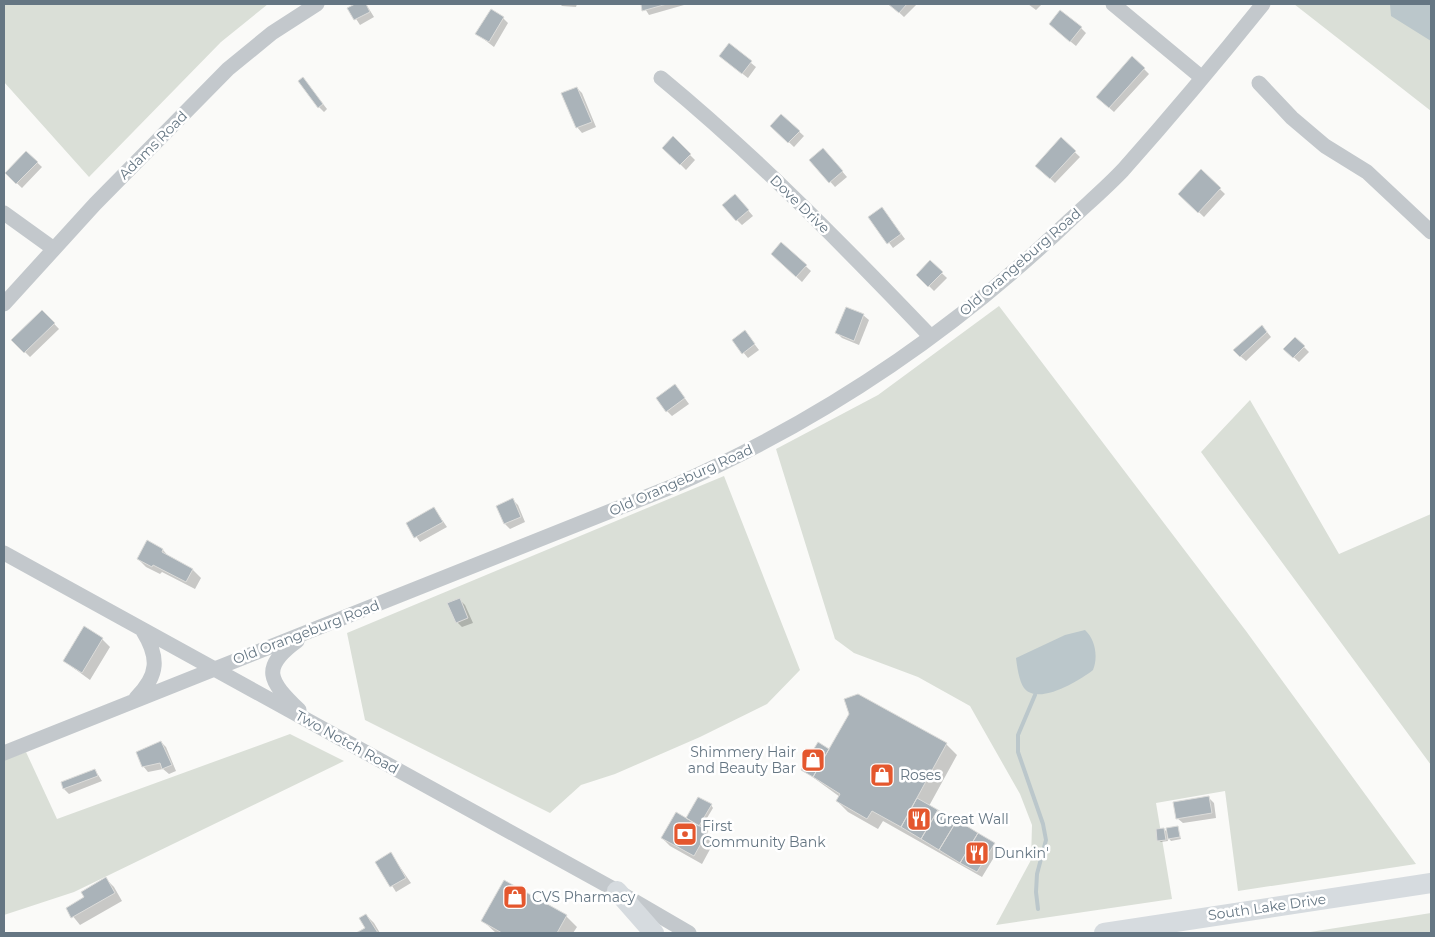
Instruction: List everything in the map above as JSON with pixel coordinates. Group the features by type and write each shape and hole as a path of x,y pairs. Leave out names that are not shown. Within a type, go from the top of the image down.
{"main road":[{"name":"South Lake Drive","path":"1104,933 1431,883"},
{"path":"617,891 654,933"}],"street":[{"name":"Adams Road","path":"4,304 95,204 228,69 272,33 317,4"},
{"path":"1113,4 1201,77"},
{"name":"Old Orangeburg Road","path":"4,753 212,668 410,593 708,471 833,404 932,337 1034,254 1122,171 1263,4"},
{"name":"Dove Drive","path":"661,78 744,150 828,230 932,337"},
{"path":"1260,84 1292,118 1325,146 1367,172 1431,232"},
{"path":"4,213 54,249"},
{"name":"Two Notch Road","path":"4,553 617,891 689,933"},
{"path":"132,701 144,690 154,668 154,657 143,631"},
{"path":"310,631 277,657 272,672 278,688 315,725"}],"shaded area":[{"path":"4,4 268,4 221,42 89,177 4,82"},
{"path":"1294,4 1431,4 1431,111"},
{"path":"1390,4 1431,4 1431,41 1391,16"},
{"path":"999,306 1246,631 1416,864 1238,891 1225,791 1156,803 1172,899 996,925 1031,860 1032,825 1020,794 970,706 918,677 854,653 835,639 776,449 878,395"},
{"path":"1250,400 1339,554 1431,514 1431,765 1201,452"},
{"path":"724,476 800,670 767,704 700,737 615,774 581,785 550,813 365,720 347,633"},
{"path":"1085,630 1092,639 1095,649 1095,665 1093,670 1069,685 1048,693 1030,693 1024,688 1016,658 1065,635"},
{"path":"290,734 344,761 74,892 4,915 4,760 26,752 57,819"},
{"path":"1431,913 1431,933 1304,933"}],"building":[{"path":"355,4 366,4 370,12 354,20 347,8"},
{"path":"641,4 667,4 642,11"},
{"path":"888,4 907,4 899,13"},
{"path":"491,9 504,17 489,42 475,34"},
{"path":"1060,10 1082,27 1070,42 1049,24"},
{"path":"729,43 752,61 742,74 719,56"},
{"path":"1132,56 1145,68 1109,108 1096,97"},
{"path":"303,77 323,104 318,108 298,81"},
{"path":"577,87 592,122 576,128 561,93"},
{"path":"781,114 800,131 788,143 770,126"},
{"path":"673,136 691,154 680,165 662,148"},
{"path":"1061,137 1076,151 1050,179 1035,166"},
{"path":"823,148 843,171 829,183 809,160"},
{"path":"26,151 38,162 16,184 5,173"},
{"path":"1201,169 1221,188 1198,213 1178,194"},
{"path":"735,194 749,210 736,221 722,205"},
{"path":"882,207 901,234 887,244 868,217"},
{"path":"781,242 807,265 796,277 771,254"},
{"path":"930,260 943,272 928,287 916,275"},
{"path":"846,307 864,314 854,341 835,333"},
{"path":"42,310 55,323 24,353 11,340"},
{"path":"1262,325 1267,332 1240,357 1233,350"},
{"path":"745,330 755,344 742,354 732,340"},
{"path":"1295,337 1305,346 1293,358 1283,349"},
{"path":"675,384 685,398 666,412 656,398"},
{"path":"513,498 521,517 504,524 496,506"},
{"path":"434,507 443,522 414,538 406,523"},
{"path":"147,540 163,549 162,552 193,569 186,582 137,559"},
{"path":"460,598 468,618 456,623 447,603"},
{"path":"84,626 103,638 82,673 63,661"},
{"path":"858,694 947,743 901,827 872,811 867,819 836,801 840,794 813,777 849,714 844,699"},
{"path":"161,741 172,765 162,769 160,763 142,767 136,752"},
{"path":"818,742 829,749 813,777 801,770"},
{"path":"95,769 98,776 63,789 61,782"},
{"path":"1209,796 1212,813 1176,819 1173,802"},
{"path":"698,797 712,804 699,826 686,818"},
{"name":"Great Wall","path":"917,798 938,810 921,839 901,827"},
{"path":"938,810 956,822 939,850 921,839"},
{"name":"First Community Bank","path":"676,812 708,831 694,856 661,838"},
{"path":"957,820 978,833 960,863 939,850"},
{"path":"1178,826 1180,837 1168,839 1166,828"},
{"path":"1164,828 1166,840 1157,841 1156,829"},
{"name":"Dunkin'","path":"978,833 995,843 977,872 960,863"},
{"path":"391,852 406,878 390,887 375,862"},
{"path":"106,877 115,893 71,918 66,908 84,897 81,892"},
{"name":"CVS Pharmacy","path":"504,880 567,915 557,933 502,933 481,921"},
{"path":"366,914 378,933 356,933 365,928 359,918"}],"waterway":[{"path":"1035,695 1018,735 1018,752 1043,824 1046,840 1037,874 1036,892 1038,909"}],"place":[{"name":"Shimmery Hair and Beauty Bar","path":"813,760"},
{"name":"Roses","path":"882,775"},
{"name":"Great Wall","path":"919,819"},
{"name":"First Community Bank","path":"685,834"},
{"name":"Dunkin'","path":"977,853"},
{"name":"CVS Pharmacy","path":"515,897"}]}
